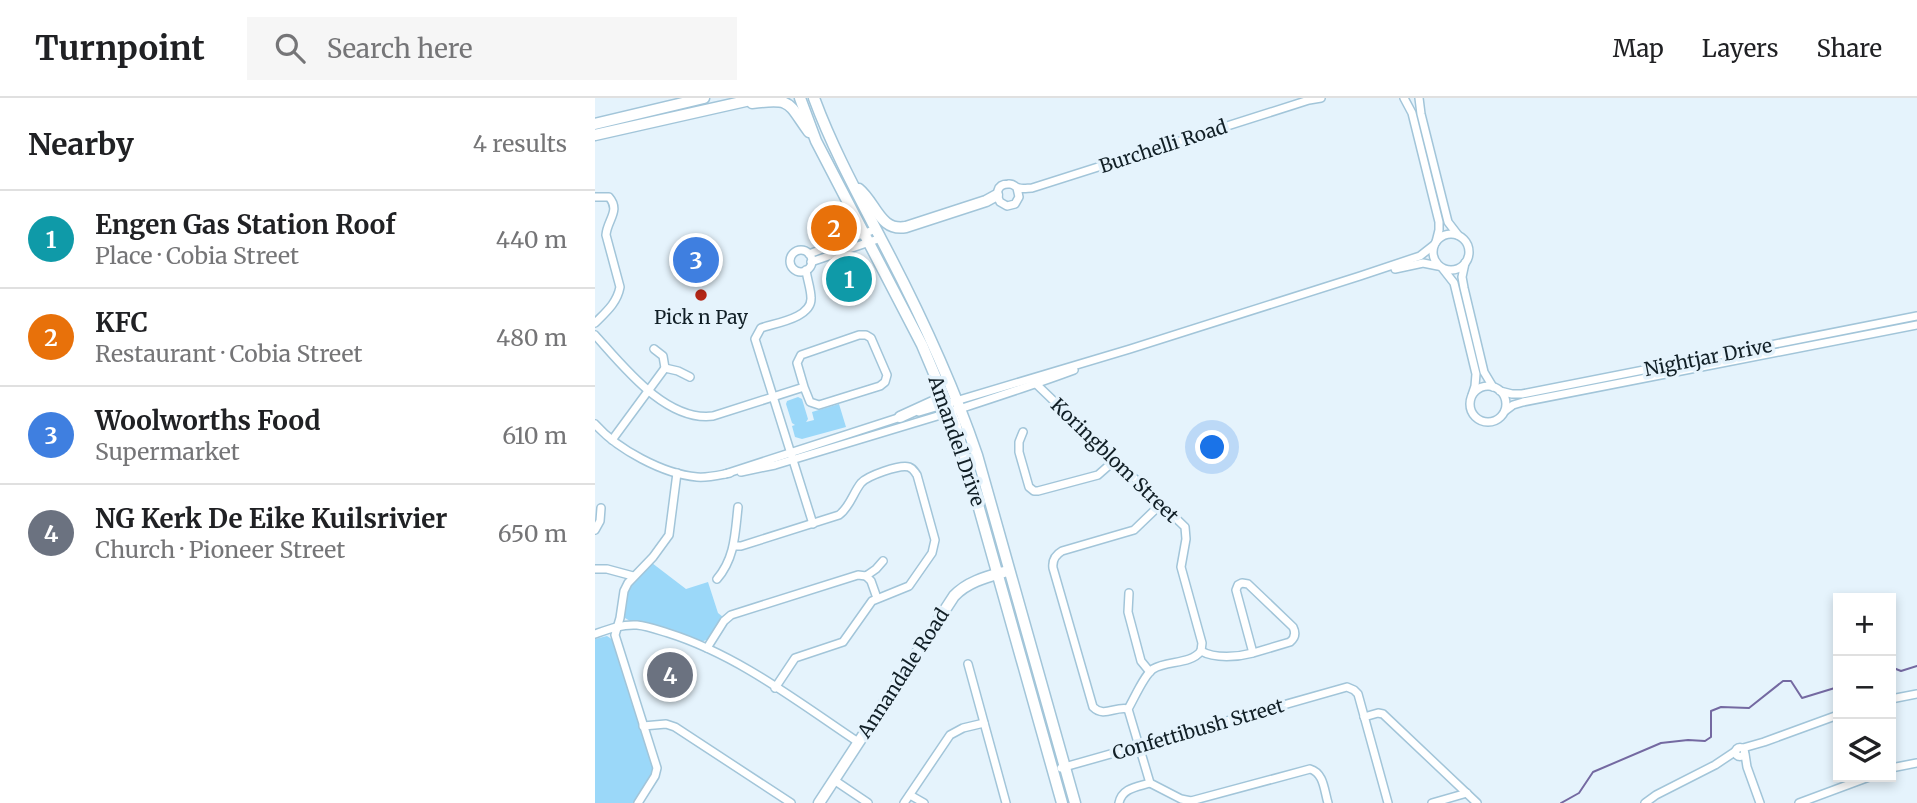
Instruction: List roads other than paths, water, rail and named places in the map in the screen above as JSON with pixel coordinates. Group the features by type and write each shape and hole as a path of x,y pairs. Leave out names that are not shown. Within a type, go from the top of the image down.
{"street":[{"path":"658,108 688,98"},
{"path":"595,124 704,98"},
{"path":"595,135 759,98"},
{"name":"Amandel Drive","path":"800,98 816,141 977,455 1075,803"},
{"name":"Amandel Drive","path":"814,98 834,147 941,360 1062,803"},
{"name":"Burchelli Road","path":"996,195 1002,185 1032,188 1310,99 1321,98"},
{"path":"1404,98 1412,113 1439,222 1433,257 1454,283 1476,374 1470,408 1477,419 1491,422 1499,419 1505,411 1506,402 1483,372 1462,276 1469,256 1468,247 1448,222 1419,98"},
{"path":"716,108 771,100 784,102 790,105 816,141"},
{"path":"853,185 868,197 886,223 896,228 986,201 996,195 1000,202 1007,206 1015,204 1019,197 1032,188"},
{"path":"1017,188 1019,197"},
{"path":"595,197 608,197 615,207 605,233 620,287 611,308 595,323"},
{"path":"803,271 810,258 879,234"},
{"path":"1033,381 1420,256 1445,235 1458,235"},
{"path":"810,258 799,250 791,256 791,266 803,271 808,284 811,300 807,310 798,316 761,328 755,337 813,524"},
{"path":"1360,276 1420,264 1455,270 1465,263"},
{"name":"Nightjar Drive","path":"1497,389 1522,394 1917,316"},
{"name":"Nightjar Drive","path":"1505,411 1523,402 1917,325"},
{"path":"595,335 649,392 684,411 700,416 713,416 804,387"},
{"path":"859,335 871,338 887,375 880,386 819,405 810,402 804,387 797,363 799,356 859,335"},
{"path":"612,440 665,368 663,356 654,349"},
{"path":"665,368 678,370 690,377"},
{"name":"Koringblom Street","path":"954,406 1033,381 1183,524 1186,531 1181,567 1202,643 1201,652"},
{"path":"792,455 928,406 939,394 939,384"},
{"path":"1472,395 1485,386 1497,389"},
{"path":"900,417 954,406"},
{"path":"595,424 612,440 636,455 677,473 703,477 725,474 954,406"},
{"path":"1023,432 1019,442 1020,452 1028,485 1034,491 1098,475 1115,460"},
{"path":"734,546 842,513 867,478 904,466 915,472 935,537 935,547 911,585 870,603 845,640 797,657 775,688"},
{"path":"638,803 657,771 615,635 624,591 633,576 653,557 669,535 677,473"},
{"path":"1128,709 1124,707 1103,712 1093,707 1053,562 1055,556 1062,551 1134,530 1161,504"},
{"path":"595,530 600,523 601,508"},
{"path":"717,579 726,569 734,546 738,508"},
{"path":"866,576 883,561"},
{"path":"595,569 607,569 633,576"},
{"name":"Annandale Road","path":"819,803 954,596 968,585 1009,571"},
{"path":"707,648 724,621 731,615 857,575 866,576 871,581 877,598"},
{"path":"1150,783 1128,709 1150,672 1195,657 1201,652 1237,656 1253,653 1290,642 1295,633 1293,627 1248,584 1243,583 1238,585 1236,590 1253,653"},
{"path":"1129,593 1127,610 1142,661 1150,672"},
{"path":"595,634 635,625 691,640 745,667 858,742"},
{"path":"968,664 1006,803"},
{"name":"Confettibush Street","path":"1053,770 1342,688 1356,692 1364,717"},
{"path":"1896,698 1917,694"},
{"path":"1388,803 1364,717 1378,713 1383,714 1478,803"},
{"path":"1645,803 1661,792 1764,742 1833,717"},
{"path":"904,803 950,735 963,728 984,723"},
{"path":"643,726 666,724 675,727 791,803"},
{"path":"1741,753 1760,803"},
{"path":"1896,767 1917,763"},
{"path":"1119,803 1125,791 1150,783 1181,799 1191,801 1307,769 1315,770 1319,774 1328,803"},
{"path":"834,780 868,803"},
{"path":"1799,803 1856,782"},
{"path":"1432,803 1467,793"},
{"path":"1827,793 1831,803"},
{"path":"910,794 924,803"}],"waterway":[{"path":"1896,669 1901,671 1917,666"},
{"path":"1561,803 1579,793 1593,772 1661,743 1705,741 1711,737 1711,711 1721,707 1749,708 1783,681 1791,681 1802,698 1833,689"}],"place":[{"name":"KFC","path":"834,228"},
{"name":"Woolworths Food","path":"696,260"},
{"name":"Engen Gas Station Roof","path":"849,279"},
{"name":"Pick n Pay","path":"701,295"},
{"name":"NG Kerk De Eike Kuilsrivier","path":"670,675"}]}
